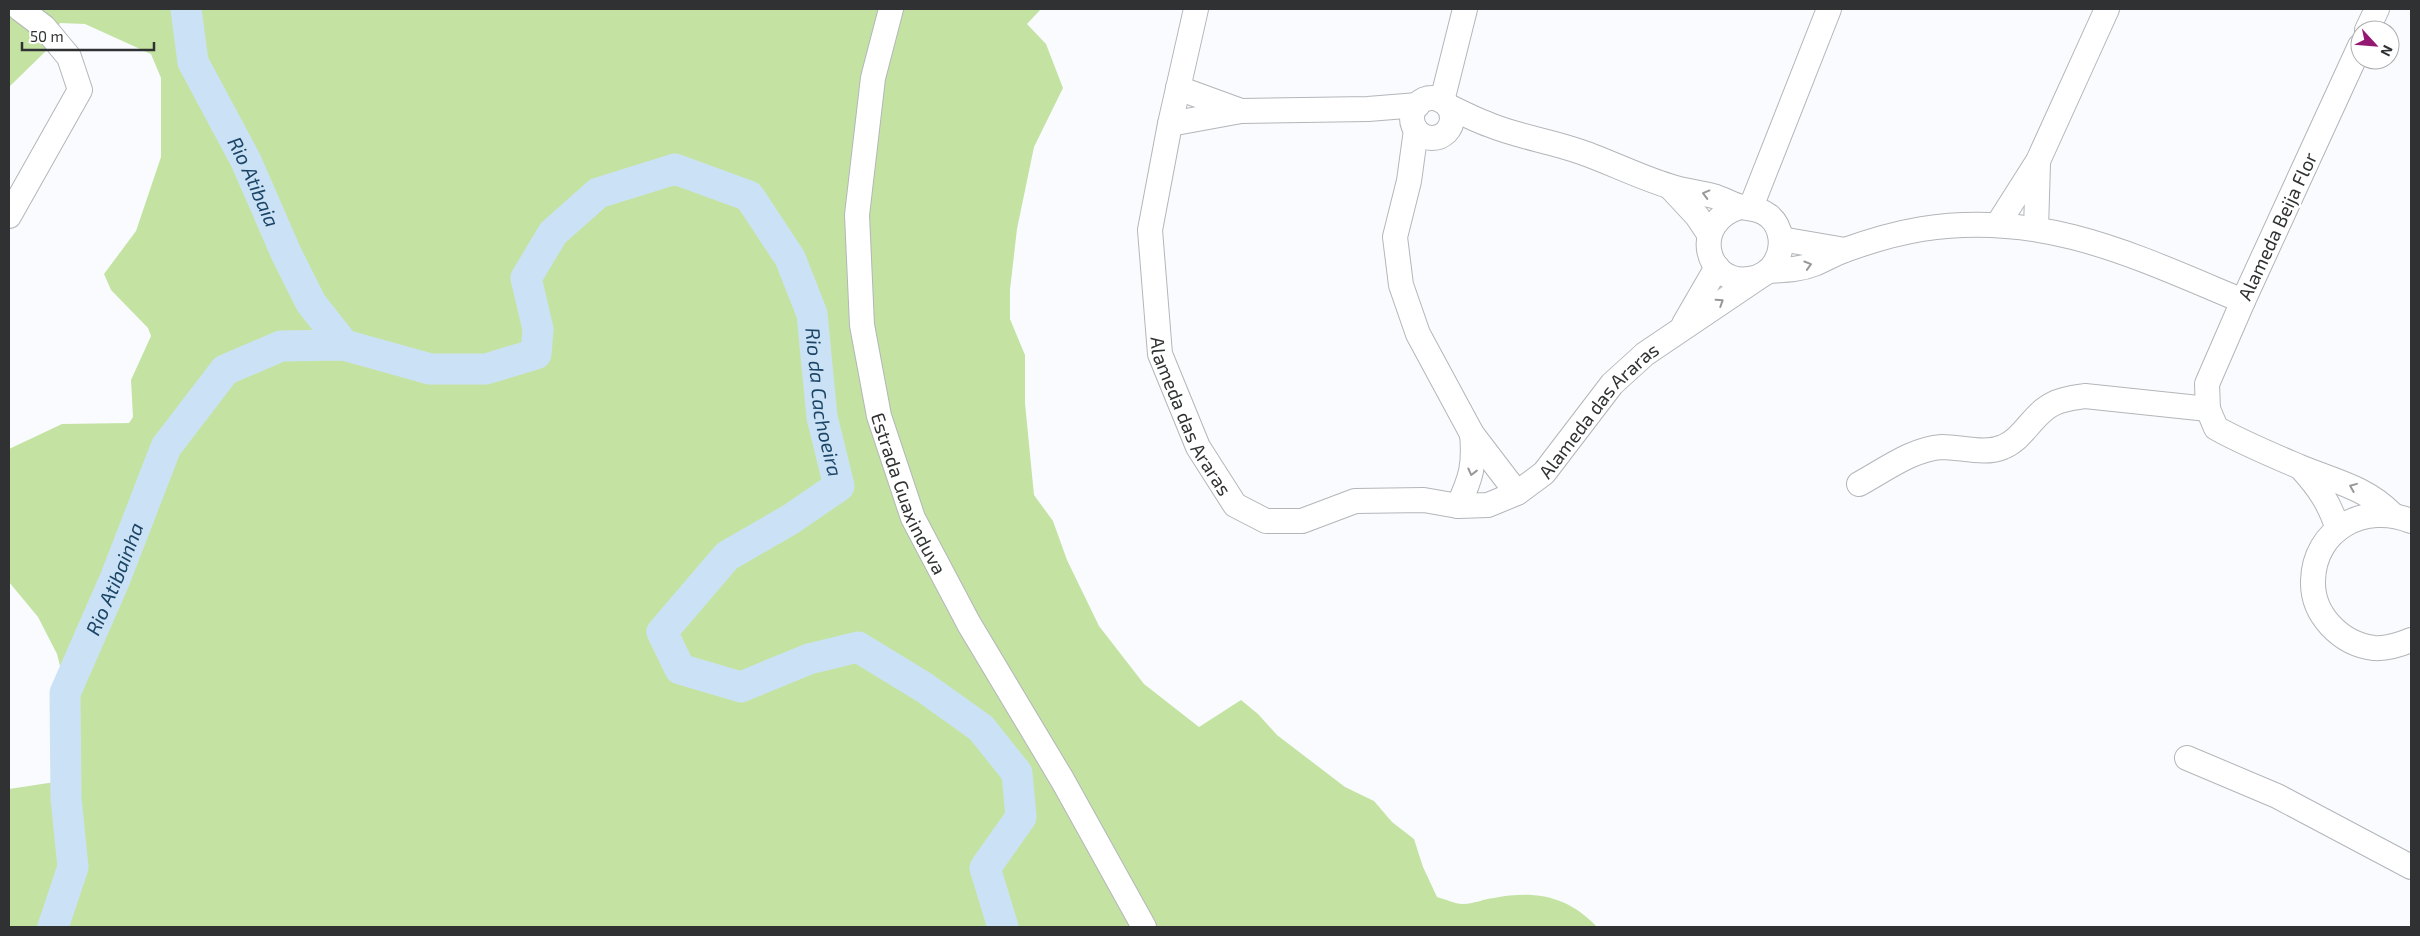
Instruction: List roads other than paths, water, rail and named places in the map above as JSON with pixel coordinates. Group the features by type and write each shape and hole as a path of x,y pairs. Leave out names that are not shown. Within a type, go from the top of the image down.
{"street":[{"path":"9,216 80,90 69,57 44,27 20,9"},
{"name":"Estrada Guaxinduva","path":"891,9 874,78 857,215 862,325 879,416 913,518 969,624 1062,781 1144,927"},
{"name":"Alameda das Araras","path":"1196,9 1170,124 1150,230 1160,354 1198,447 1235,505 1266,521 1302,521 1356,501 1424,500 1458,506 1488,505 1517,493 1544,473 1612,384 1645,354 1764,274"},
{"path":"1465,9 1451,58 1409,181 1395,237 1401,285 1418,334 1472,434 1517,493"},
{"path":"1710,234 1721,216 1746,207 1829,9"},
{"path":"1998,224 2038,161 2107,9"},
{"name":"Alameda Beija Flor","path":"2208,409 2207,384 2242,301 2350,68"},
{"path":"1178,88 1241,112"},
{"path":"1170,124 1241,112 1368,108 1490,126 1579,151 1670,187 1716,197 1772,218 1778,228 1781,239 1780,251 1776,262 1764,274"},
{"path":"2036,229 2038,161"},
{"path":"1670,187 1697,216 1710,234 1711,257 1717,267 1725,274 1736,279 1748,280 1764,274 1812,265 1845,250 1922,229 1998,224 2082,238 2133,255 2242,301"},
{"path":"1781,239 1845,250"},
{"path":"1682,328 1717,267"},
{"path":"1859,484 1923,450 1943,447 1994,450 2004,447 2016,440 2046,408 2065,399 2085,396 2208,409 2216,428 2301,467 2361,490 2404,514"},
{"path":"1458,506 1473,472 1475,458 1472,434"},
{"path":"2301,467 2320,490 2330,506 2338,529"},
{"path":"2404,514 2373,514 2354,519 2338,529 2324,544 2316,562 2313,582 2316,601 2325,620 2338,634 2356,644 2375,648 2395,647 2411,640"},
{"path":"2187,758 2278,796 2411,867"}],"waterway":[{"name":"Rio Atibaia","path":"186,9 193,62 246,161 286,253 311,303 344,345"},
{"name":"Rio da Cachoeira","path":"53,927 73,867 66,798 65,693 115,579 166,447 225,370 281,346 344,345 430,369 486,369 536,354 538,329 526,278 553,233 598,193 675,169 749,196 790,258 812,314 822,417 839,486 791,519 727,556 662,632 680,669 741,687 809,659 858,647 925,688 981,728 1017,773 1021,817 985,868 1003,927"}],"water label":[{"name":"Rio Atibainha","path":"114,579"}]}
